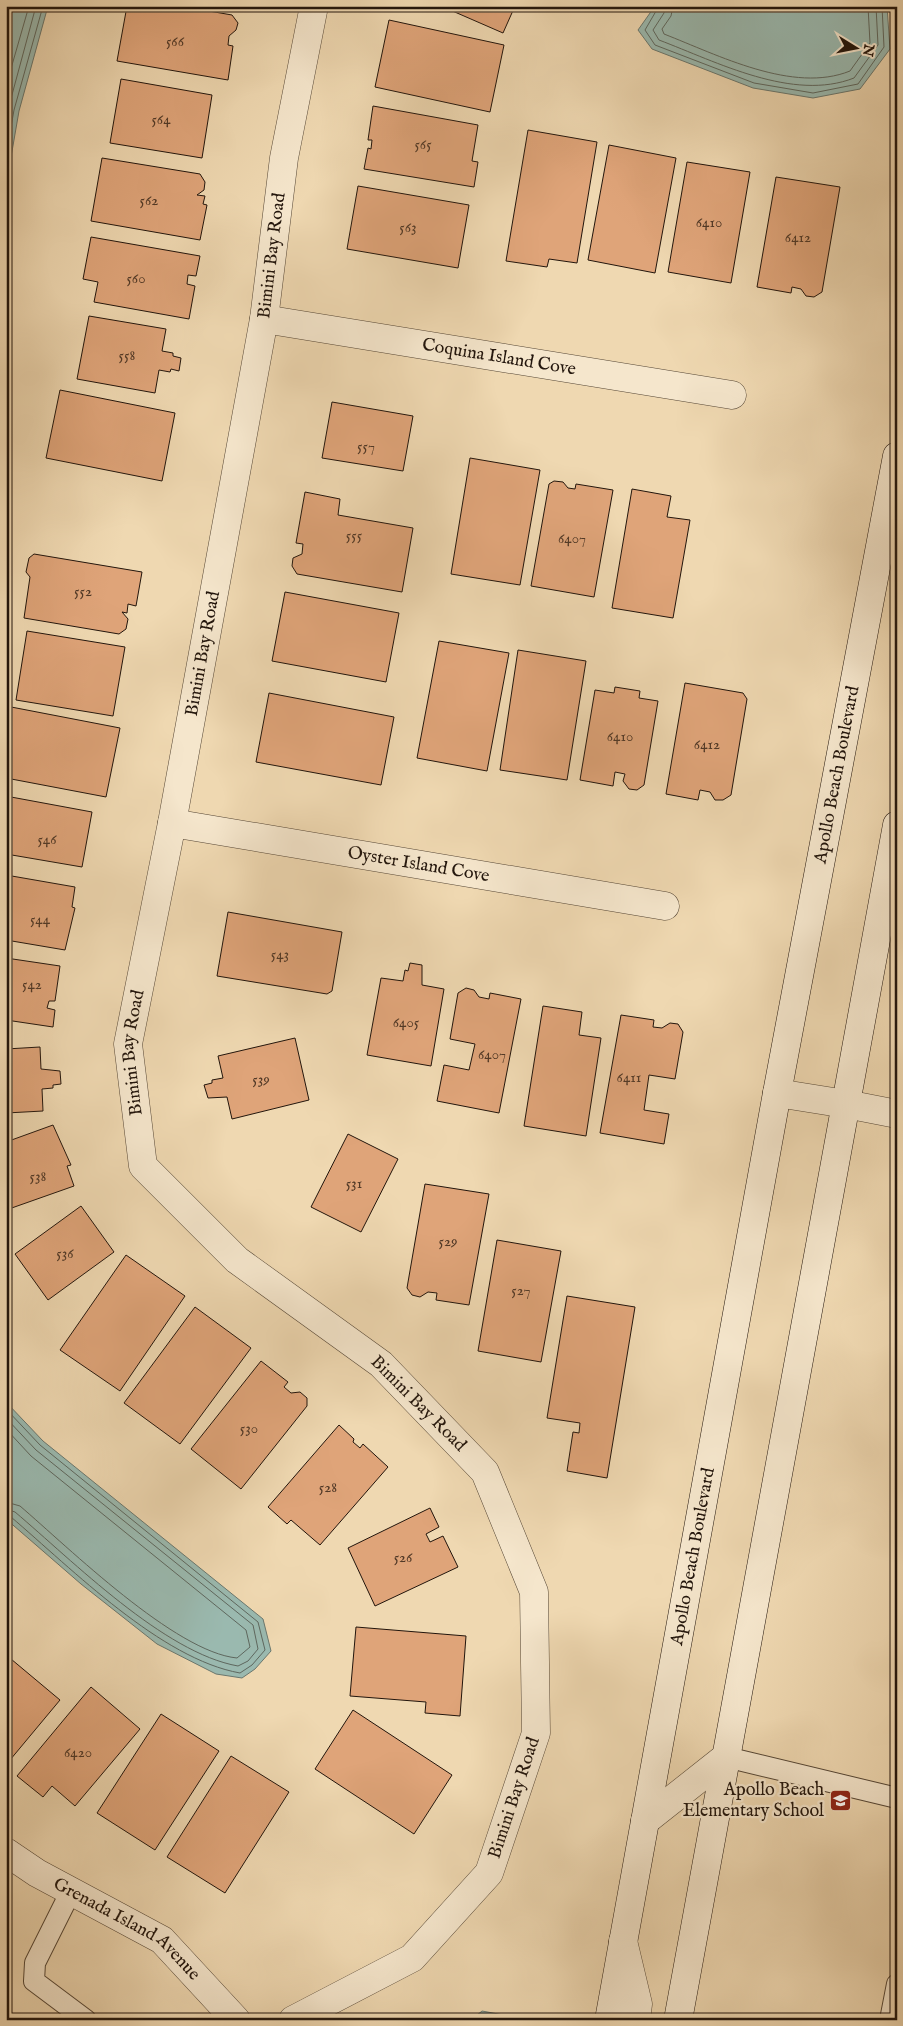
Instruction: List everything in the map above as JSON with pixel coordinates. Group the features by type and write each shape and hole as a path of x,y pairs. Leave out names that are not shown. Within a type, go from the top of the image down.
{"street":[{"name":"Bimini Bay Road","path":"293,2020 412,1958 489,1873 536,1734 534,1592 485,1472 381,1364 236,1260 143,1166 128,1044 172,823 264,319 284,158 314,6"},
{"name":"Coquina Island Cove","path":"264,319 732,395"},
{"name":"Apollo Beach Boulevard","path":"609,2020 776,1093 897,456"},
{"name":"Oyster Island Cove","path":"172,823 665,906"},
{"path":"678,2020 897,825"},
{"path":"776,1093 897,1114"},
{"path":"645,1821 726,1757"},
{"name":"Grenada Island Avenue","path":"6,1852 36,1873 162,1940 236,2020"},
{"path":"623,1941 638,2004 636,2020"}],"lane":[{"path":"726,1757 897,1798"},
{"path":"71,1891 36,1963 34,1981 86,2020"},
{"path":"890,2020 897,1984"}],"water":[{"path":"6,6 48,6 19,111 6,186"},
{"path":"655,6 887,6 890,49 860,89 813,98 753,88 652,49 638,30"},
{"path":"6,1402 43,1441 263,1619 271,1651 255,1669 242,1678 216,1674 157,1644 81,1584 6,1519"},
{"path":"482,2011 509,2016 510,2020 471,2020"}],"building":[{"path":"127,6 180,6 232,15 238,23 236,30 229,36 228,45 233,46 228,80 117,61"},
{"path":"441,6 515,6 503,33"},
{"path":"389,20 504,45 490,112 375,87"},
{"path":"121,79 212,95 202,158 110,143"},
{"path":"373,106 478,125 472,161 478,162 474,187 364,169 368,148 371,149 372,140 368,140"},
{"path":"528,130 597,142 577,263 549,259 547,267 506,261"},
{"path":"609,145 676,158 655,273 588,260"},
{"path":"102,158 200,174 205,182 204,190 197,195 205,196 203,204 207,205 200,240 91,221"},
{"path":"687,162 750,172 731,283 668,272"},
{"path":"776,177 840,187 822,292 814,297 806,296 801,289 792,287 791,293 757,287"},
{"path":"358,186 469,205 458,268 347,249"},
{"path":"91,237 200,256 196,276 188,275 187,284 195,286 189,319 94,302 98,282 83,279"},
{"path":"89,316 166,329 162,351 173,353 173,356 181,358 179,371 171,369 170,372 159,370 155,393 77,379"},
{"path":"60,390 175,413 162,481 46,458"},
{"path":"332,402 413,416 403,471 322,458"},
{"path":"470,458 540,470 520,585 451,574"},
{"path":"554,481 563,482 568,488 575,489 576,484 613,490 594,597 531,586 549,484"},
{"path":"632,489 671,496 667,517 690,520 673,618 612,608"},
{"path":"305,492 340,499 338,515 413,528 402,592 297,574 292,566 293,558 302,554 303,544 296,543"},
{"path":"34,554 142,572 136,606 128,604 127,613 122,612 128,619 126,629 119,634 24,618 30,577 26,572 29,558"},
{"path":"285,592 399,613 386,682 272,661"},
{"path":"27,631 125,647 113,716 16,700"},
{"path":"439,641 509,653 487,771 417,758"},
{"path":"518,650 586,661 567,780 500,770"},
{"path":"685,683 743,693 747,699 731,795 723,800 715,800 710,792 700,790 698,800 666,794"},
{"path":"615,687 640,691 639,698 658,701 644,785 637,790 629,789 623,781 625,774 615,772 613,786 580,780 595,690 614,693"},
{"path":"269,693 394,717 381,785 256,762"},
{"path":"6,706 120,728 106,797 6,778"},
{"path":"11,797 92,812 82,867 6,854 6,823"},
{"path":"6,875 75,887 72,907 75,908 65,950 6,940"},
{"path":"228,912 342,932 332,991 327,994 217,976"},
{"path":"6,958 60,966 55,1001 49,1001 47,1008 55,1010 53,1027 6,1020"},
{"path":"410,963 422,965 422,985 444,989 431,1066 367,1055 381,978 403,981 405,970 408,971"},
{"path":"466,988 474,990 479,997 489,999 490,993 521,999 499,1113 437,1101 444,1065 469,1070 475,1044 450,1039 458,993"},
{"path":"543,1006 582,1012 579,1035 601,1038 586,1136 524,1126"},
{"path":"621,1015 654,1020 653,1027 662,1028 670,1023 678,1024 683,1032 675,1079 649,1075 644,1110 669,1114 664,1144 600,1133"},
{"path":"295,1038 309,1100 232,1119 227,1097 208,1098 204,1085 212,1083 212,1080 223,1078 218,1056"},
{"path":"40,1047 41,1069 60,1071 61,1084 53,1085 53,1088 42,1089 43,1111 6,1113 6,1049"},
{"path":"53,1125 71,1165 67,1166 74,1186 6,1210 6,1142"},
{"path":"348,1134 398,1159 361,1232 311,1207"},
{"path":"425,1184 489,1194 469,1305 436,1300 437,1293 428,1292 420,1297 412,1295 407,1288"},
{"path":"81,1206 114,1252 48,1300 15,1254"},
{"path":"497,1240 561,1251 541,1362 478,1351"},
{"path":"126,1255 185,1296 120,1391 60,1350"},
{"path":"567,1296 635,1307 607,1478 567,1471 573,1432 579,1433 580,1423 547,1418"},
{"path":"195,1307 251,1348 180,1444 124,1403"},
{"path":"261,1361 288,1382 284,1387 291,1393 300,1392 307,1398 307,1406 241,1489 191,1449"},
{"path":"339,1425 354,1439 353,1442 360,1448 363,1444 388,1467 320,1545 291,1520 287,1524 268,1507"},
{"path":"430,1508 439,1527 426,1534 430,1542 443,1536 458,1567 375,1606 348,1548"},
{"path":"356,1627 466,1636 460,1716 425,1713 426,1702 350,1696"},
{"path":"11,1659 60,1700 10,1760 6,1757 6,1665"},
{"path":"91,1687 140,1729 75,1806 52,1786 43,1797 17,1776"},
{"path":"353,1710 452,1775 414,1834 315,1769"},
{"path":"161,1714 219,1751 155,1850 97,1813"},
{"path":"231,1756 289,1792 225,1893 167,1857"}],"place":[{"name":"Apollo Beach Elementary School","path":"840,1800"}]}
